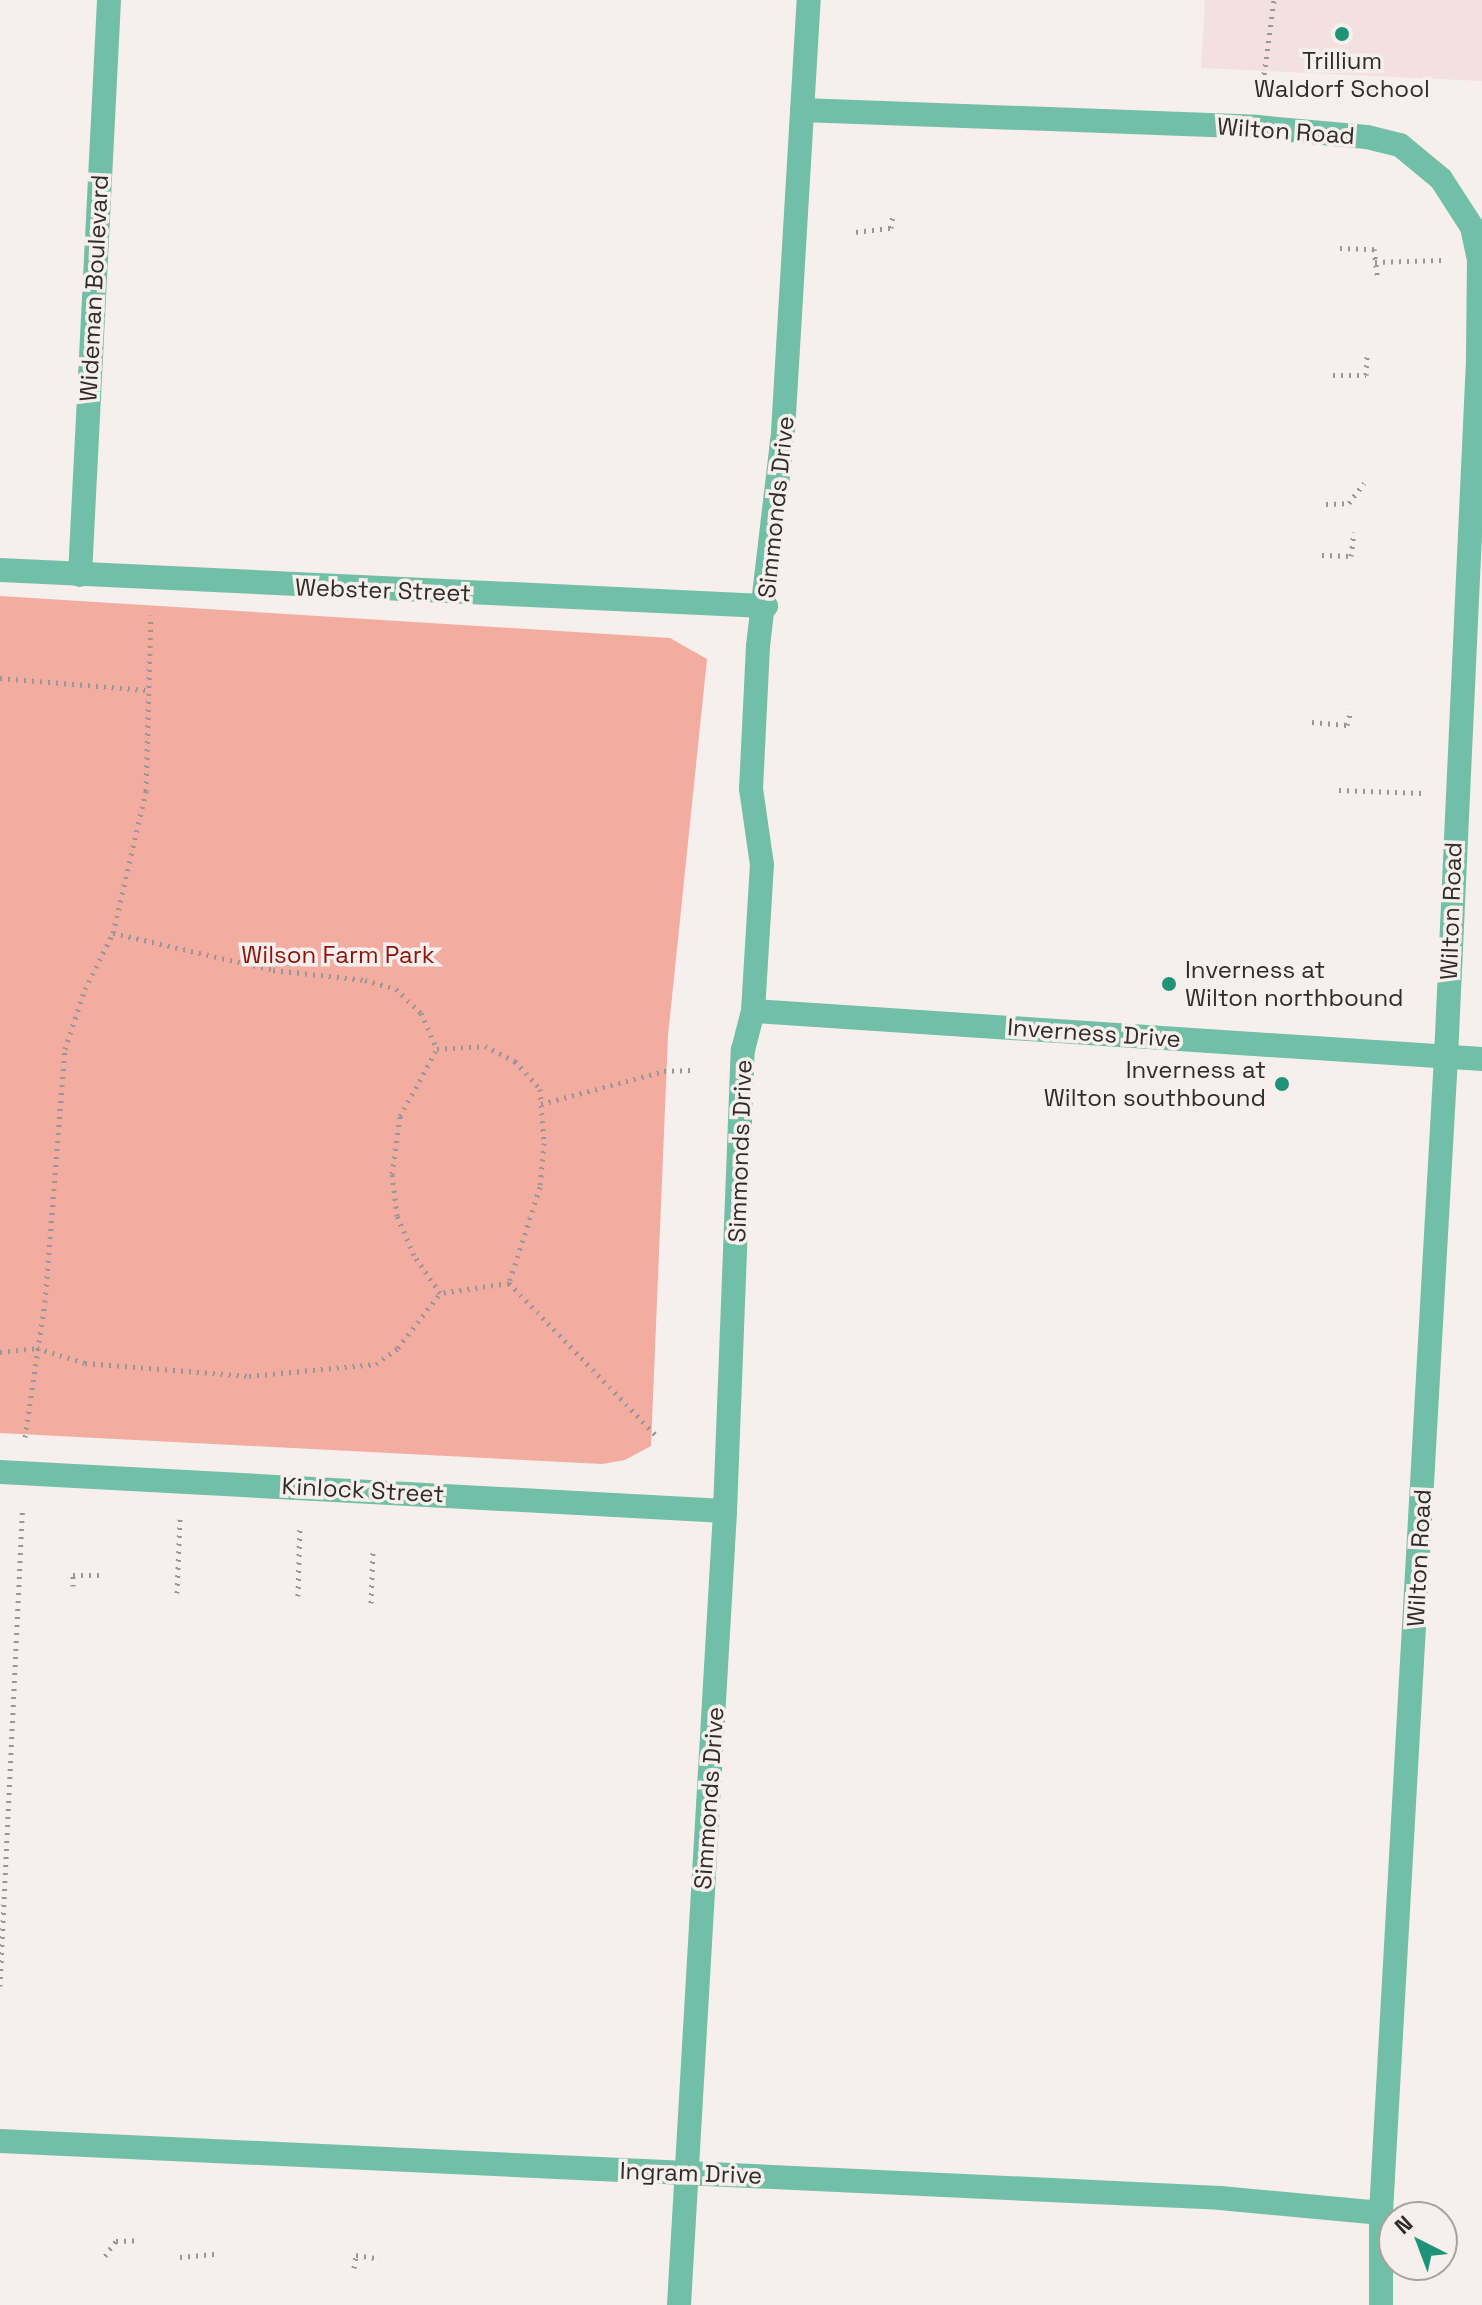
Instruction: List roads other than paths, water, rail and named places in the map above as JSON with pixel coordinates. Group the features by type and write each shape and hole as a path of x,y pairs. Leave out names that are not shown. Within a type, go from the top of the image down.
{"street":[{"name":"Wideman Boulevard","path":"80,575 109,0"},
{"name":"Simmonds Drive","path":"679,2305 725,1511 743,1050 753,1011 762,865 751,789 758,646 766,606 786,400 809,0"},
{"name":"Wilton Road","path":"802,110 1330,131 1400,145 1441,179 1472,227 1479,259 1446,1057 1382,2201"},
{"name":"Webster Street","path":"0,570 153,581 766,606"},
{"name":"Inverness Drive","path":"753,1011 1482,1059"},
{"name":"Kinlock Street","path":"12,1472 725,1511"},
{"name":"Ingram Drive","path":"0,2141 1220,2198 1378,2213"},
{"name":"Wilton Road","path":"1381,2281 1381,2305"}],"place":[{"name":"Trillium Waldorf School","path":"1342,34"},
{"name":"Inverness at Wilton northbound","path":"1169,984"},
{"name":"Inverness at Wilton southbound","path":"1282,1084"}],"park label":[{"name":"Wilson Farm Park","path":"338,955"}]}
